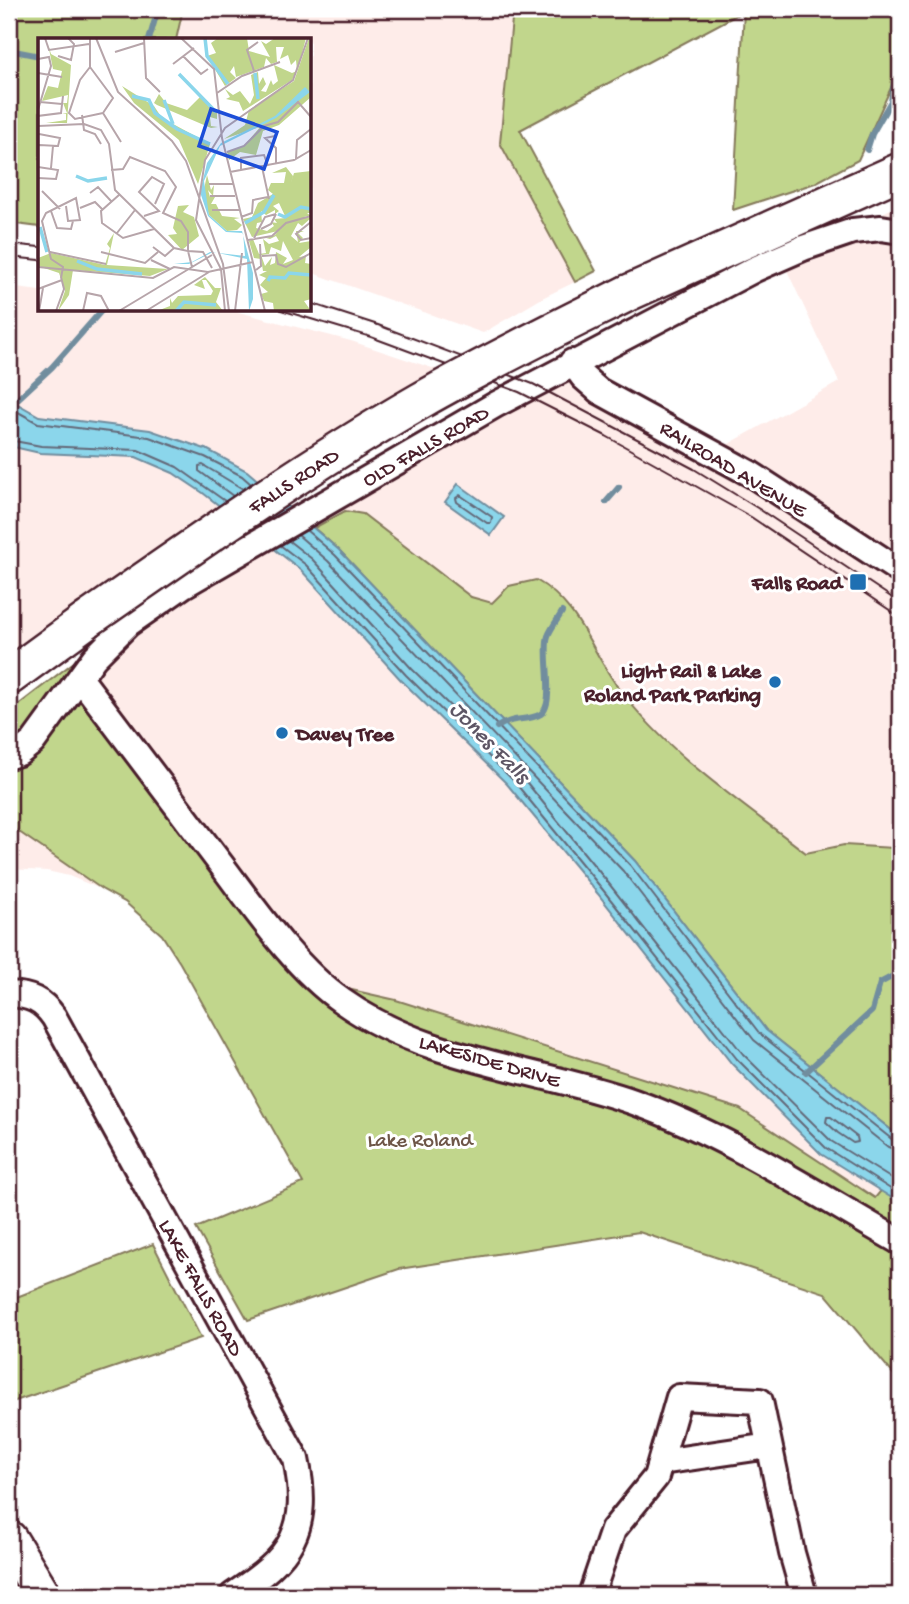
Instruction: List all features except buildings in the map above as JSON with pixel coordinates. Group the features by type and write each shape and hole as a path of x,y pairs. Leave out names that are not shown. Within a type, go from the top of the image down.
{"main road":[{"name":"FALLS ROAD","path":"9,677 211,534 349,444 511,352 628,293 900,171"},
{"path":"10,1546 43,1595"}],"street":[{"name":"OLD FALLS ROAD","path":"9,756 19,753 33,743 94,659 128,624 184,585 254,543 572,362 755,268 853,231 881,228 900,231"},
{"name":"RAILROAD AVENUE","path":"572,362 583,377 599,391 751,474 900,571"},
{"name":"LAKESIDE DRIVE","path":"80,678 264,921 307,970 339,999 381,1024 421,1043 601,1091 660,1112 747,1154 900,1242"},
{"name":"LAKE FALLS ROAD","path":"9,994 28,996 41,1002 54,1017 296,1459 302,1489 301,1514 295,1534 282,1556 261,1577 233,1595"},
{"path":"591,1595 613,1530 656,1477 678,1397 760,1401 792,1553 804,1595"},
{"path":"661,1462 769,1446"}],"shaded area":[{"path":"183,9 513,9 500,143 575,282 483,333 312,273 312,38 176,38"},
{"path":"900,204 900,539 879,551 900,565 900,1137 339,550 310,524 591,368 718,450 839,382 784,264"},
{"path":"9,287 38,291 38,312 239,312 351,341 447,373 262,484 150,430 39,416 9,399"},
{"path":"9,446 40,453 136,457 173,473 222,507 9,657"},
{"path":"269,545 301,570 401,680 507,784 732,1064 821,1154 881,1191 875,1198 740,1109 396,1000 334,986 242,881 78,659"},
{"path":"9,825 103,890 69,876 47,871 9,869"}],"green space":[{"path":"9,9 183,9 176,38 38,38 38,227 9,223"},
{"path":"513,9 900,9 900,68 858,160 815,183 733,210 744,11 520,130 596,271 575,282 500,143"},
{"path":"345,511 363,514 471,597 492,603 509,586 536,580 551,590 564,602 584,630 620,690 661,736 708,778 806,853 844,845 894,848 900,846 900,1137 766,1030 635,861 339,550 314,528"},
{"name":"Lake Roland","path":"78,659 242,881 334,986 396,1000 740,1109 875,1198 900,1168 900,1382 825,1293 639,1232 399,1269 248,1320 196,1228 303,1183 162,935 125,902 103,890 9,825 9,712"},
{"path":"153,1244 201,1338 9,1403 9,1300"}],"water":[{"name":"Jones Falls","path":"9,399 39,416 150,430 208,450 247,471 339,550 635,861 766,1030 900,1137 900,1203 821,1154 732,1064 507,784 401,680 301,570 203,493 173,473 136,457 40,453 9,446"},
{"path":"458,484 504,517 491,535 445,502"}],"waterway":[{"path":"150,38 158,9"},
{"path":"867,150 872,134 891,101 900,49"},
{"path":"9,50 38,56"},
{"path":"9,407 52,367 100,312"},
{"path":"606,502 619,487"},
{"path":"497,727 534,717 544,710 548,692 548,636 562,612"},
{"path":"806,1072 872,1011 880,983 895,975 900,968"}],"tram line":[{"path":"9,244 38,247"},
{"path":"9,257 38,260"},
{"path":"312,304 378,325 533,384 694,469 900,603"},
{"path":"288,312 371,337 519,392 606,436 751,517 900,617"}],"place":[{"name":"Falls Road","path":"858,582"},
{"name":"Light Rail & Lake Roland Park Parking","path":"775,682"},
{"name":"Davey Tree","path":"282,733"}]}
